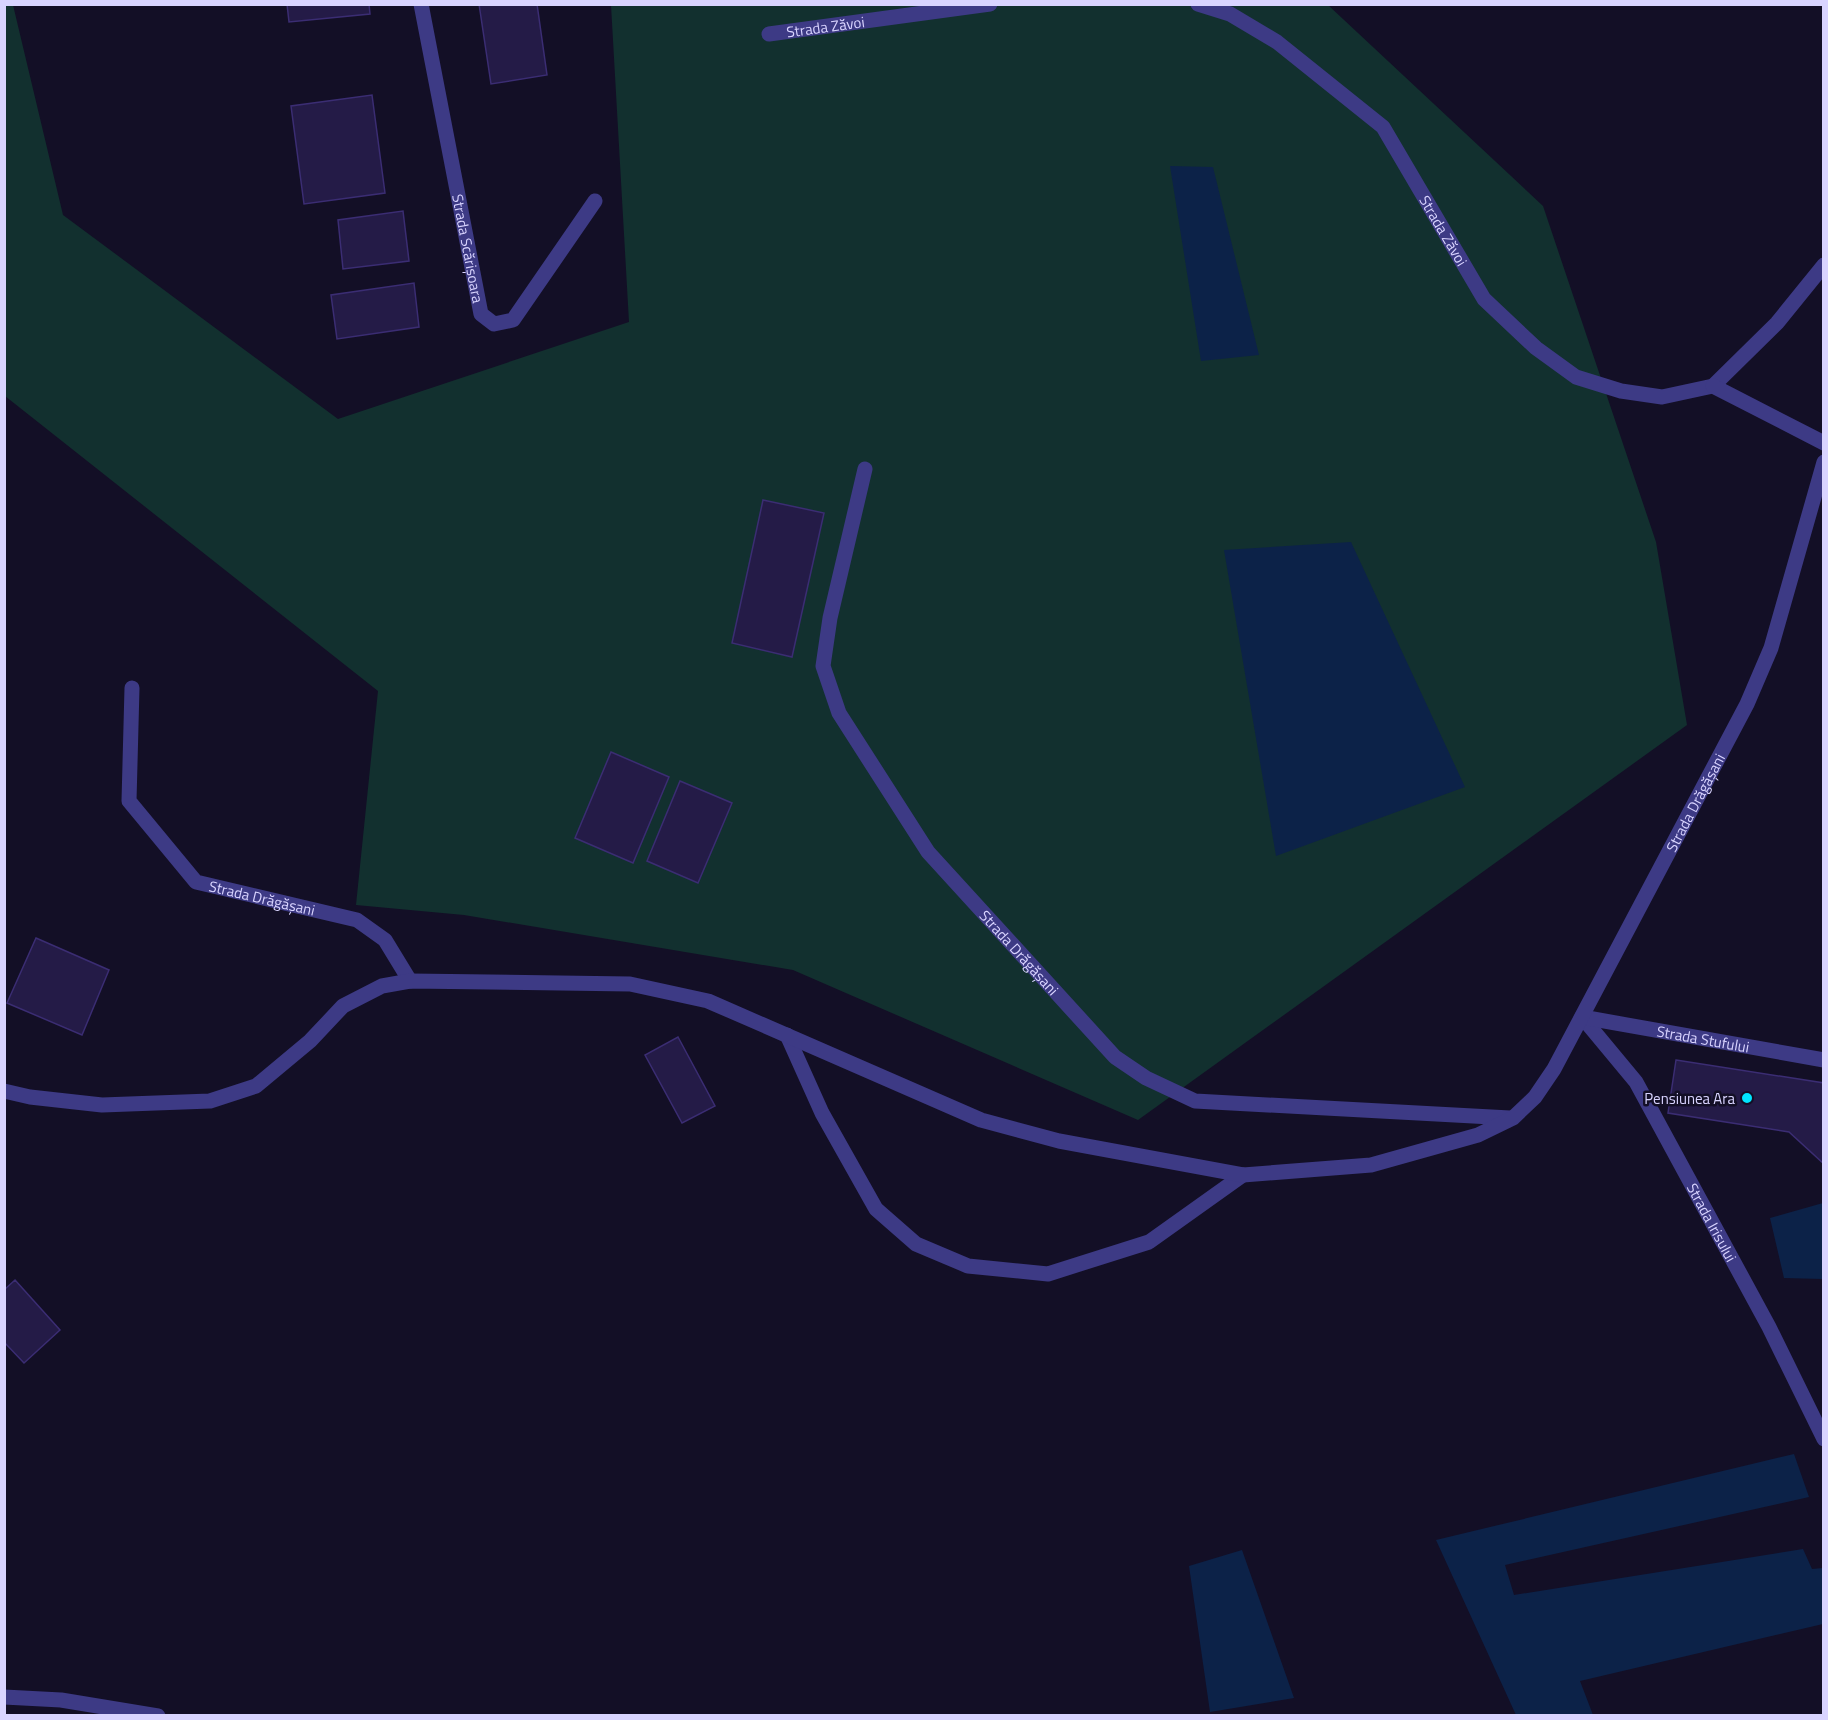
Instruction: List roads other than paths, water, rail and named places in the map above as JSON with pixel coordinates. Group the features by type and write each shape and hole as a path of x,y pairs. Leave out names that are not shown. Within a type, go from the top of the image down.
{"street":[{"name":"Strada Scărișoara","path":"421,4 481,314 494,324 513,320 595,201"},
{"name":"Strada Zăvoi","path":"769,34 990,4"},
{"name":"Strada Zăvoi","path":"1198,4 1230,14 1277,42 1383,127 1484,299 1536,348 1576,377 1621,391 1662,397 1713,386"},
{"path":"1824,265 1778,323 1713,386 1824,443"},
{"name":"Strada Drăgășani","path":"4,1091 30,1097 102,1105 210,1101 256,1086 310,1041 344,1006 382,986 410,981 630,984 708,1001 981,1120 1059,1141 1243,1175 1371,1165 1478,1135 1514,1118 1535,1097 1554,1070 1747,704 1771,648 1824,462"},
{"name":"Strada Drăgășani","path":"865,469 830,618 823,666 839,713 928,852 1115,1057 1146,1078 1195,1101 1514,1118"},
{"name":"Strada Drăgășani","path":"132,688 129,801 196,882 357,920 385,940 410,981"},
{"name":"Strada Stufului","path":"1582,1017 1824,1060"},
{"name":"Strada Irisului","path":"1582,1017 1636,1082 1768,1327 1824,1439"},
{"path":"787,1035 822,1113 876,1209 916,1244 968,1266 1048,1274 1149,1242 1243,1175"},
{"path":"4,1697 61,1700 158,1716"}],"water":[{"path":"1170,166 1213,167 1259,355 1201,361"},
{"path":"1351,542 1465,787 1276,856 1224,550"},
{"path":"1823,1203 1823,1279 1784,1278 1770,1218"},
{"path":"1794,1454 1809,1497 1505,1565 1514,1595 1803,1549 1812,1569 1823,1568 1823,1624 1580,1681 1593,1715 1516,1715 1436,1540"},
{"path":"1242,1550 1294,1698 1210,1712 1189,1566"}],"place":[{"name":"Pensiunea Ara","path":"1747,1098"}]}
